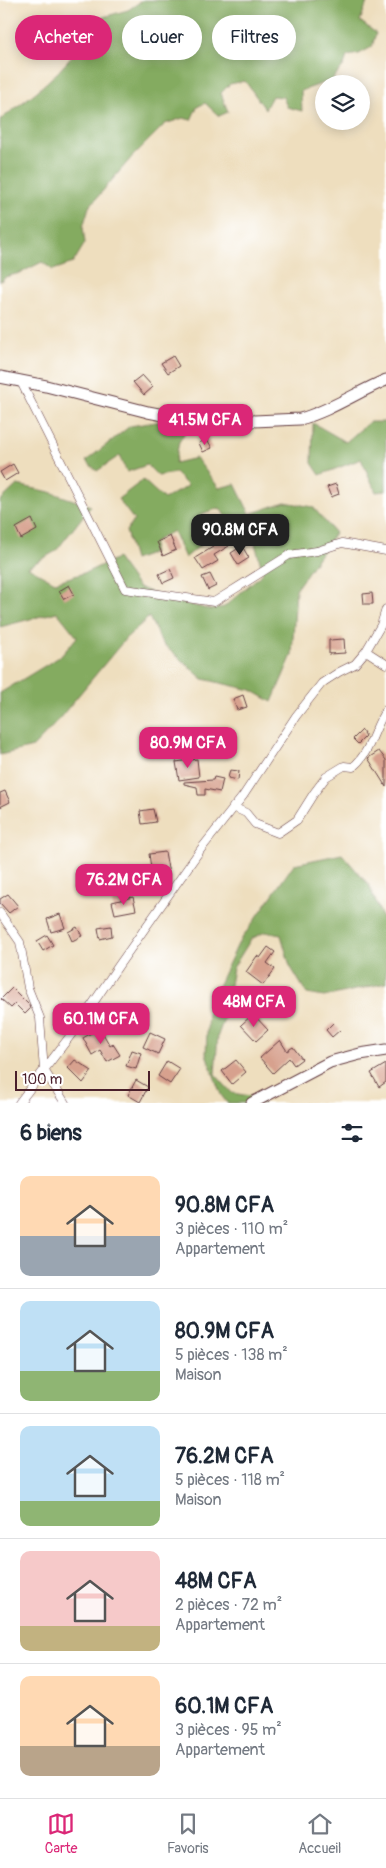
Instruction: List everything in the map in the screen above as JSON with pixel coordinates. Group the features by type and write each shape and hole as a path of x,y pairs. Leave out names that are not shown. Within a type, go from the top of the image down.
{"street":[{"path":"0,377 20,380 148,412 205,423 300,419 319,413 368,387 386,380"},
{"path":"20,380 125,589 214,602 289,555 317,551 342,543 386,551"},
{"path":"19,1103 77,1028 201,849 243,796 296,716 322,683 355,664 366,651 381,625 386,609"},
{"path":"366,651 386,664"},
{"path":"233,807 246,813 255,824 278,833 287,828 297,820 326,777 344,766 353,767 361,761 364,753 372,743 380,719 386,710"},
{"path":"0,913 20,942 28,988 40,1018 44,1070 65,1103"},
{"path":"252,1103 330,1062 360,1054 386,1050"}],"green space":[{"path":"143,0 368,0 360,21 376,33 372,47 359,54 347,56 344,65 336,75 315,75 315,86 301,91 302,111 287,107 283,97 272,96 265,109 245,81 230,84 221,93 228,112 219,116 205,103 197,107 191,120 183,118 165,124 131,158 89,207 83,227 85,243 73,263 53,270 42,262 20,273 5,277 0,282 0,120 36,92 69,60 112,60 112,15 110,15 128,10"},
{"path":"162,421 190,425 179,442 175,463 196,458 219,488 235,484 250,514 285,502 313,507 335,533 296,589 292,655 272,702 251,690 203,679 162,643 149,617 126,638 54,725 33,747 0,755 0,693 61,656 77,637 57,612 0,627 0,501 17,485 50,492 91,506 56,551 28,567 55,582 87,572 117,558 138,587 172,600 211,610 224,607 263,573 253,536 237,541 229,535 229,522 220,508 201,514 213,535 185,558 173,531 154,542 153,553 134,560 126,531 134,520 118,499 143,480 164,499 188,486 175,473 158,476 147,465 127,472 119,456 97,471 86,461 130,426"},
{"path":"369,422 386,422 386,491 376,492 361,459 320,475 312,463 313,423 346,442"},
{"path":"342,854 369,885 386,927 386,983 324,997 307,994 290,966 281,935 265,932 251,939 233,968 224,1019 218,1035 215,1074 232,1093 256,1097 264,1103 227,1103 221,1095 206,1054 208,1007 238,944 294,864"}],"building":[{"path":"173,356 179,366 168,373 161,363"},
{"path":"142,375 153,387 144,395 133,382"},
{"path":"207,439 212,448 203,452 199,443"},
{"path":"13,464 18,473 5,481 0,472"},
{"path":"336,484 339,494 331,497 327,487"},
{"path":"32,519 37,530 21,539 16,528"},
{"path":"170,536 176,550 163,556 157,542"},
{"path":"224,537 229,546 214,555 218,561 203,570 195,558 213,547 211,544"},
{"path":"242,546 249,558 238,565 231,553"},
{"path":"170,569 174,578 163,583 159,574"},
{"path":"210,574 216,586 208,590 202,577"},
{"path":"69,585 74,594 64,599 59,591"},
{"path":"372,593 373,604 364,604 363,594"},
{"path":"344,639 345,653 329,654 329,640"},
{"path":"243,695 247,707 237,710 233,699"},
{"path":"362,730 366,736 358,744 353,739"},
{"path":"379,751 386,760 386,787 368,758"},
{"path":"197,759 199,777 179,780 176,762"},
{"path":"230,770 239,771 238,780 228,778"},
{"path":"214,777 223,779 220,792 205,789 205,795 198,795 197,787 184,784 184,782 213,780"},
{"path":"5,791 10,802 0,807 0,793"},
{"path":"153,809 156,822 142,824 140,811"},
{"path":"165,852 169,874 131,880 130,873 151,868 149,854"},
{"path":"8,894 18,906 9,913 0,903 0,899"},
{"path":"133,897 136,910 115,914 112,902"},
{"path":"60,914 65,928 51,932 47,919"},
{"path":"111,926 112,936 100,939 98,928"},
{"path":"77,927 82,936 72,941 68,932"},
{"path":"47,935 53,945 43,951 37,941"},
{"path":"268,947 275,952 267,963 275,969 263,985 246,972 257,956 260,958"},
{"path":"12,988 29,1005 30,1009 25,1014 15,1004 11,1008 1,999"},
{"path":"253,1014 268,1030 256,1041 241,1025"},
{"path":"333,1023 340,1030 332,1037 326,1030"},
{"path":"100,1028 110,1046 113,1044 120,1055 107,1062 100,1050 92,1055 83,1038"},
{"path":"150,1032 165,1039 158,1054 143,1047"},
{"path":"280,1040 287,1051 293,1047 302,1059 294,1065 289,1058 273,1073 260,1058"},
{"path":"132,1050 141,1053 136,1069 126,1066"},
{"path":"75,1060 92,1071 83,1083 68,1068"},
{"path":"236,1060 246,1072 232,1084 222,1071"},
{"path":"167,1061 180,1069 170,1084 158,1076"},
{"path":"386,1064 386,1082 379,1087 371,1073"},
{"path":"136,1080 148,1087 140,1102 128,1095"}]}
